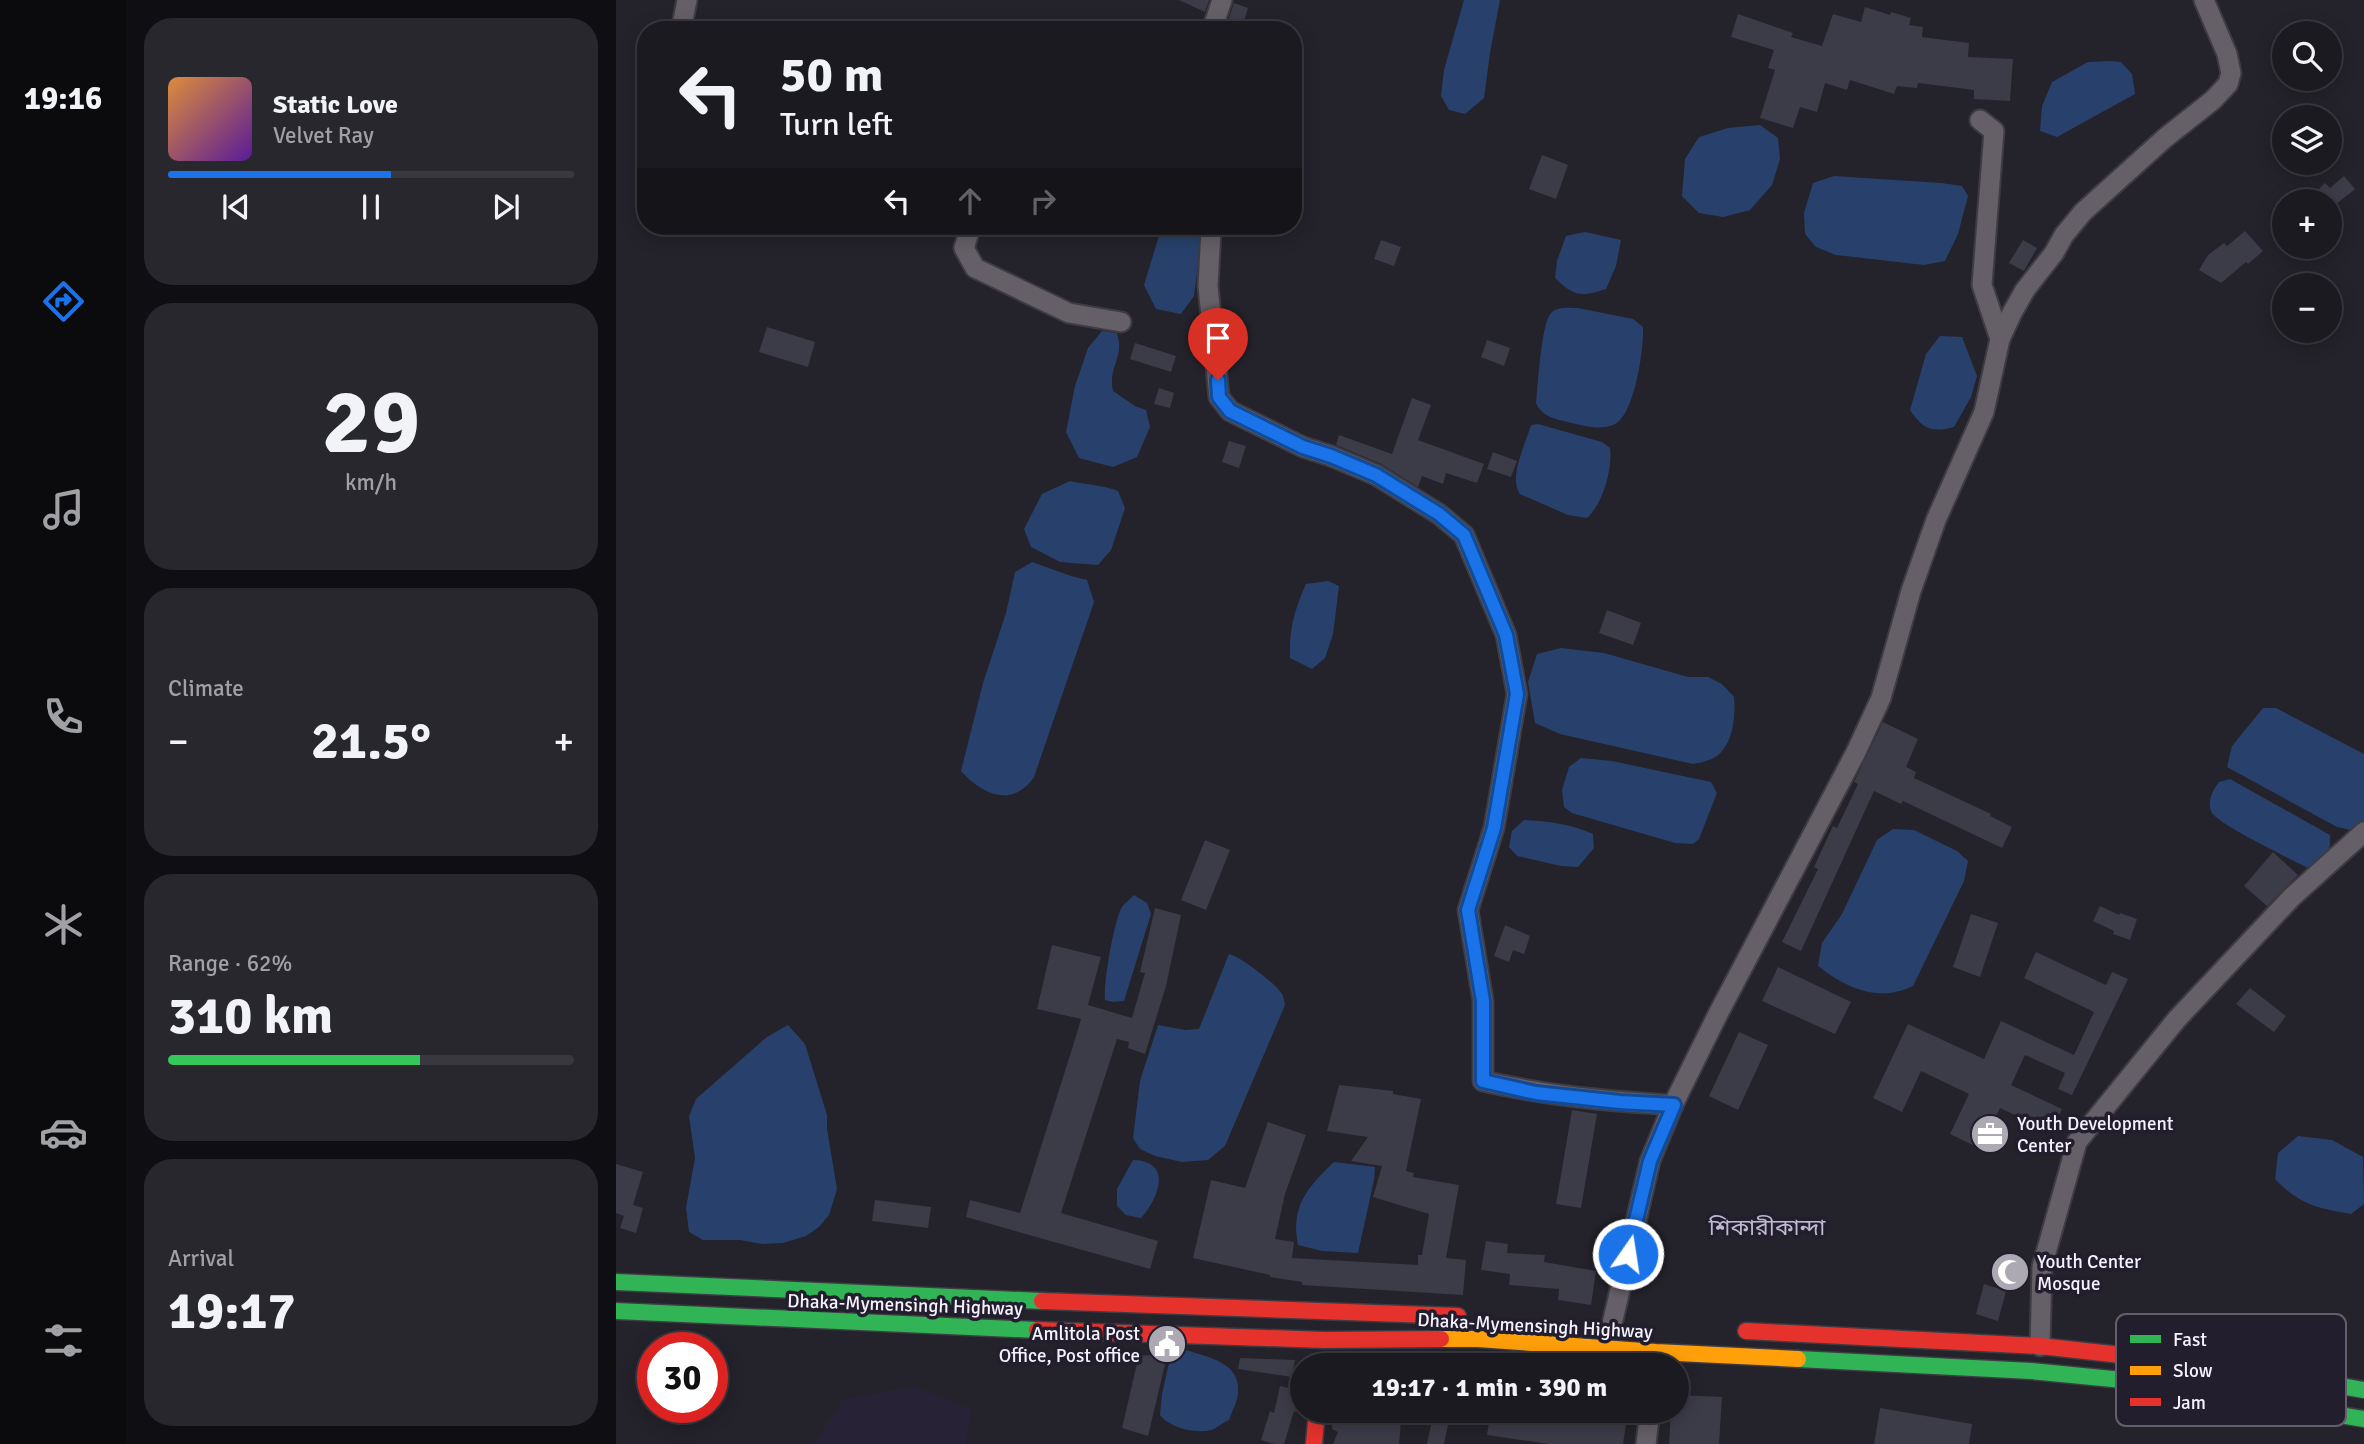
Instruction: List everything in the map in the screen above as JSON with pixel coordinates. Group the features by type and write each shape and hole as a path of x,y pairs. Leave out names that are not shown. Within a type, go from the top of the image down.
{"main road":[{"name":"Dhaka-Mymensingh Highway","path":"616,1283 1160,1307 1328,1310 1476,1317"},
{"path":"1323,1346 1328,1310"},
{"name":"Dhaka-Mymensingh Highway","path":"616,1311 1323,1346 1478,1339 1609,1353"},
{"path":"1736,1331 2040,1346 2116,1354"},
{"name":"Dhaka-Mymensingh Highway","path":"1689,1359 2031,1371 2116,1379"},
{"path":"2346,1387 2364,1390"},
{"name":"Dhaka-Mymensingh Highway","path":"2346,1416 2364,1419"},
{"path":"1314,1444 1316,1423"}],"street":[{"path":"683,21 687,0"},
{"path":"1215,21 1222,0"},
{"path":"1612,1324 1650,1161 1718,1014 1856,752 1881,698 1911,592 1936,520 1984,412 2000,339 2025,290 2083,212 2228,84 2231,73 2227,54 2204,0"},
{"path":"1980,120 1994,131 1982,285 2000,339"},
{"path":"968,235 964,248 975,268 1069,313 1121,322"},
{"path":"1212,235 1208,286 1219,397 1230,411 1303,447 1376,475 1439,514 1464,535 1506,635 1517,694 1494,828 1468,910 1483,1001 1483,1081 1536,1093 1674,1105"},
{"path":"2040,1346 2042,1267 2077,1142 2177,1019 2292,897 2364,832"},
{"path":"1646,1444 1648,1423"}],"shaded area":[{"path":"914,1386 972,1409 966,1444 814,1444 843,1399"}],"water":[{"path":"1464,0 1500,0 1484,98 1465,114 1449,110 1441,96 1444,70"},
{"path":"2088,62 2121,62 2132,74 2135,94 2057,137 2040,131 2042,106 2052,82"},
{"path":"1760,125 1778,138 1780,159 1772,185 1750,210 1723,217 1699,213 1682,196 1685,159 1699,137 1728,128"},
{"path":"1834,176 1962,186 1968,196 1958,234 1945,261 1924,265 1836,255 1816,247 1805,234 1804,213 1813,183"},
{"path":"1585,232 1621,240 1616,266 1606,289 1579,294 1555,278 1557,261 1566,236"},
{"path":"1159,235 1202,235 1194,296 1181,314 1156,309 1144,285"},
{"path":"1578,308 1633,319 1643,327 1640,364 1633,394 1622,418 1610,426 1593,427 1555,419 1542,412 1536,403 1542,342 1548,319 1557,309"},
{"path":"1102,331 1117,333 1119,342 1113,391 1146,410 1150,427 1137,457 1113,467 1079,458 1066,432 1075,386 1088,348"},
{"path":"1940,336 1962,337 1977,376 1971,397 1954,427 1939,430 1928,428 1919,422 1910,410 1926,354"},
{"path":"1538,424 1602,442 1610,448 1606,485 1598,504 1587,518 1568,515 1520,494 1516,479 1519,460 1531,425"},
{"path":"1070,481 1118,491 1125,508 1111,550 1098,565 1060,562 1031,547 1024,529 1042,494"},
{"path":"1032,562 1087,580 1094,602 1034,777 1017,793 998,795 978,786 961,771 1015,572"},
{"path":"1328,581 1339,586 1333,634 1325,658 1312,669 1290,658 1291,629 1306,584"},
{"path":"1561,648 1604,653 1688,677 1708,677 1722,684 1734,697 1733,724 1728,742 1717,756 1693,764 1560,734 1535,723 1528,682 1537,654"},
{"path":"2263,708 2276,708 2364,754 2364,829 2360,832 2337,827 2227,767 2232,746"},
{"path":"1581,758 1612,761 1711,782 1717,793 1699,839 1693,844 1675,843 1572,813 1564,807 1562,790 1569,767"},
{"path":"2230,779 2330,835 2330,847 2326,855 2310,869 2218,819 2210,809 2211,796 2219,782"},
{"path":"1524,820 1559,824 1593,834 1594,848 1578,867 1517,856 1509,847 1512,831"},
{"path":"1893,829 1914,830 1957,851 1968,861 1964,881 1913,986 1900,991 1875,993 1840,981 1818,966 1822,943 1842,914 1877,840"},
{"path":"1134,895 1147,903 1151,914 1124,1001 1113,1002 1105,1000 1107,967 1119,914"},
{"path":"1229,954 1249,965 1273,984 1282,994 1285,1005 1225,1146 1208,1160 1182,1162 1155,1156 1140,1149 1133,1138 1140,1081 1158,1025 1185,1030 1199,1029"},
{"path":"788,1025 805,1044 827,1115 837,1189 829,1215 819,1227 806,1236 783,1243 703,1240 689,1232 686,1208 695,1158 689,1116 696,1099 767,1037"},
{"path":"2298,1136 2332,1140 2363,1157 2364,1204 2351,1214 2329,1210 2301,1200 2275,1179 2278,1153"},
{"path":"1133,1160 1146,1162 1154,1167 1158,1174 1157,1191 1141,1218 1126,1215 1117,1206 1117,1189"},
{"path":"1334,1162 1375,1167 1358,1253 1322,1251 1298,1245 1297,1219 1303,1198"},
{"path":"1186,1350 1221,1363 1229,1368 1238,1382 1237,1399 1229,1420 1214,1429 1185,1429 1170,1424 1160,1415 1171,1354"}],"building":[{"path":"1179,0 1209,0 1205,12"},
{"path":"1234,3 1248,8 1244,21 1228,21"},
{"path":"1865,7 1911,18 1909,25 1923,27 1922,37 1969,43 1968,57 2013,59 2010,101 1974,99 1974,90 1918,83 1917,88 1897,86 1894,94 1850,80 1847,90 1825,83 1817,112 1800,107 1793,128 1760,118 1775,70 1768,68 1774,50 1731,37 1738,14 1793,33 1791,37 1822,46 1833,14 1861,22"},
{"path":"1542,155 1568,165 1556,199 1529,189"},
{"path":"2344,176 2355,189 2342,200 2342,189 2319,189 2325,183 2330,188"},
{"path":"2245,231 2263,251 2248,264 2246,262 2221,283 2199,270 2208,255 2224,243 2227,246"},
{"path":"1381,240 1401,247 1394,266 1374,259"},
{"path":"2023,240 2037,248 2024,271 2009,263"},
{"path":"767,327 815,342 808,367 759,352"},
{"path":"1487,340 1510,348 1504,366 1481,357"},
{"path":"1135,343 1176,356 1171,372 1130,359"},
{"path":"1159,388 1174,393 1170,408 1154,404"},
{"path":"1412,398 1431,405 1418,440 1484,464 1477,483 1446,473 1443,484 1422,476 1418,487 1381,464 1336,445 1339,435 1392,454"},
{"path":"1229,441 1246,446 1239,468 1222,462"},
{"path":"1493,452 1517,461 1511,477 1487,469"},
{"path":"1607,610 1641,623 1633,645 1599,633"},
{"path":"1883,722 1918,739 1906,767 1916,772 1914,778 1991,814 1990,816 2012,827 2002,848 1903,801 1901,804 1874,791 1801,951 1782,942 1818,869 1814,867 1833,826 1837,828 1858,784 1854,782"},
{"path":"1205,840 1230,850 1206,910 1181,900"},
{"path":"2273,852 2298,875 2267,906 2244,886"},
{"path":"2100,906 2119,915 2120,913 2137,919 2130,940 2113,934 2114,931 2093,921"},
{"path":"1155,908 1181,915 1166,986 1145,1054 1128,1048 1129,1042 1117,1039 1061,1213 1158,1241 1150,1269 966,1217 970,1200 1020,1213 1072,1049 1081,1019 1037,1009 1052,945 1101,957 1088,1005 1132,1018 1145,973 1140,972"},
{"path":"1971,914 1998,923 1980,977 1953,967"},
{"path":"1505,925 1530,936 1524,954 1513,950 1509,962 1494,956"},
{"path":"2036,952 2106,985 2112,972 2128,979 2072,1095 2058,1089 2065,1073 2025,1055 2011,1085 2062,1109 2051,1132 2000,1108 1981,1149 1950,1134 1969,1094 1921,1071 1902,1112 1873,1098 1908,1024 1984,1059 2001,1021 2074,1055 2094,1012 2024,978"},
{"path":"1778,967 1851,1002 1835,1034 1762,1001"},
{"path":"2250,988 2286,1016 2274,1032 2236,1004"},
{"path":"1739,1032 1768,1045 1738,1110 1709,1096"},
{"path":"1339,1085 1393,1091 1393,1094 1421,1099 1406,1171 1414,1173 1413,1177 1459,1185 1446,1258 1466,1260 1463,1295 1302,1285 1302,1282 1193,1258 1211,1180 1245,1188 1268,1122 1306,1135 1285,1194 1275,1239 1294,1242 1292,1258 1418,1265 1418,1255 1422,1255 1429,1214 1373,1197 1382,1166 1351,1161 1368,1137 1327,1131"},
{"path":"1572,1110 1597,1114 1581,1208 1556,1204"},
{"path":"616,1164 643,1172 633,1205 643,1208 636,1233 620,1228 624,1216 616,1213"},
{"path":"875,1200 931,1207 928,1228 872,1221"},
{"path":"1486,1241 1508,1244 1507,1253 1545,1255 1544,1262 1596,1271 1591,1305 1558,1300 1559,1289 1509,1285 1510,1274 1481,1270"},
{"path":"1984,1284 2006,1291 1998,1321 1976,1314"},
{"path":"1139,1355 1167,1356 1148,1436 1122,1428"},
{"path":"1240,1358 1290,1360 1290,1377 1238,1369"},
{"path":"1280,1386 1290,1388 1290,1423 1284,1444 1261,1440 1270,1411 1274,1413"},
{"path":"1689,1396 1722,1397 1719,1444 1669,1444 1670,1423 1689,1423"},
{"path":"1880,1408 1972,1424 1969,1444 1874,1444"},
{"path":"1332,1423 1401,1423 1399,1444 1333,1444 1338,1432 1332,1429"},
{"path":"1431,1423 1448,1423 1444,1444 1427,1444"},
{"path":"1489,1423 1626,1423 1623,1444 1549,1444 1487,1435"}],"traffic: fast":[{"path":"616,1282 1042,1301"},
{"path":"616,1311 1037,1330"},
{"path":"1798,1359 2031,1371 2116,1379"},
{"path":"2346,1387 2364,1390"},
{"path":"2346,1416 2364,1419"}],"traffic: slow":[{"path":"1441,1339 1798,1359"}],"traffic: jam":[{"path":"1042,1301 1458,1316"},
{"path":"1037,1330 1324,1340 1441,1339"},
{"path":"1746,1331 2040,1346 2116,1354"},
{"path":"1314,1444 1316,1423"}],"place":[{"name":"Youth Development Center","path":"1990,1134"},
{"name":"Youth Center Mosque","path":"2010,1272"},
{"name":"Amlitola Post Office, Post office","path":"1167,1344"}],"district":[{"name":"শিকারীকান্দা","path":"1767,1227"}],"route":[{"path":"1218,380 1219,397 1230,411 1303,447 1376,475 1439,514 1464,535 1506,635 1517,694 1494,828 1468,910 1483,1001 1483,1081 1536,1093 1674,1105 1650,1161 1628,1254"}]}
